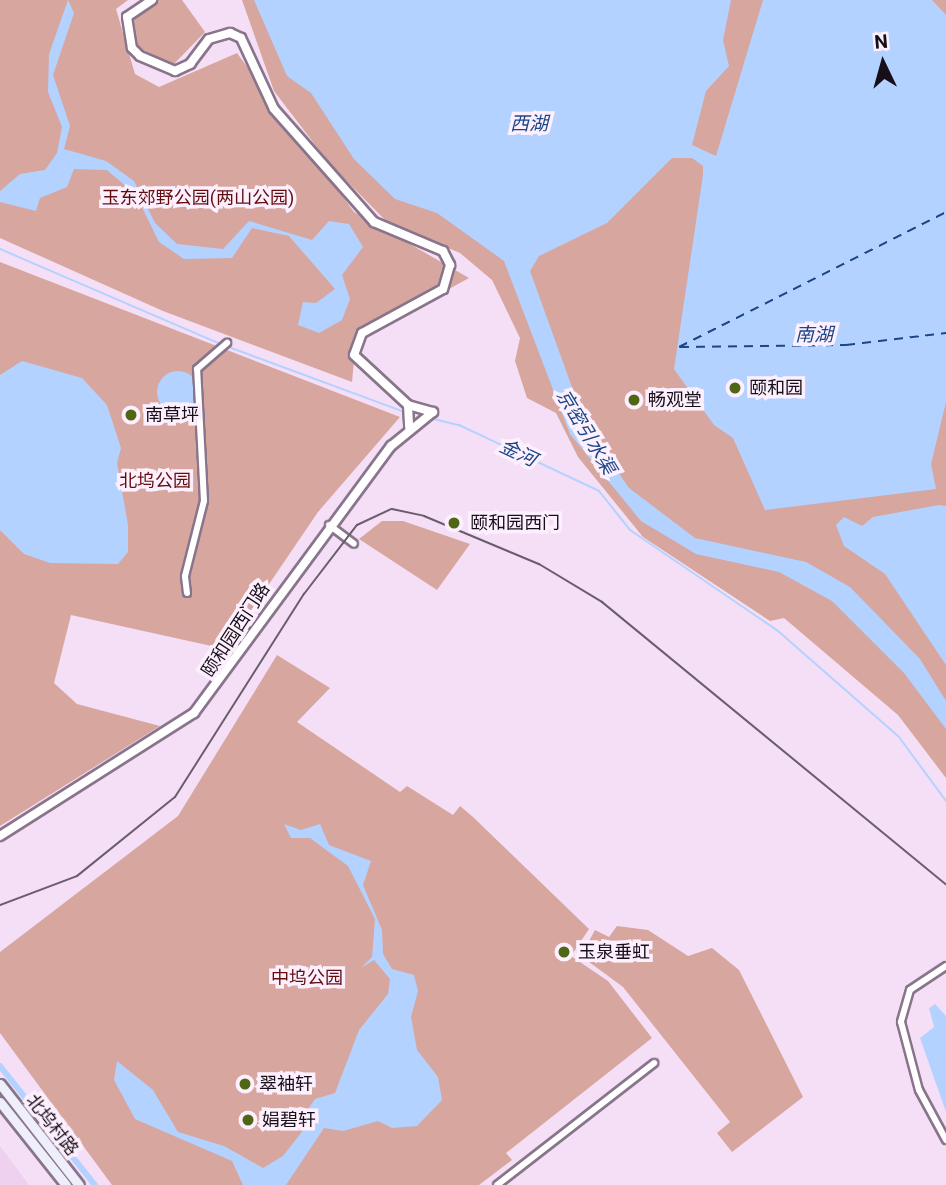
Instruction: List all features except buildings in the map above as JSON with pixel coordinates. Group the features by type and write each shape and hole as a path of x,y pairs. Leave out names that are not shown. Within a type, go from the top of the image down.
{"main road":[{"name":"北坞村路","path":"0,1084 79,1185"},
{"name":"北坞村路","path":"0,1101 66,1185"}],"street":[{"path":"152,0 127,17 132,48 140,56 176,71 209,39 230,33 241,38 274,109 374,222 443,251 450,265 443,289 362,333 354,355 406,409 409,427"},
{"path":"187,593 185,576 204,501 197,369 226,345"},
{"name":"颐和园西门路","path":"0,836 194,713 225,680 329,525 409,427 430,414 406,409"},
{"path":"329,525 354,544"},
{"path":"946,966 910,990 901,1022 919,1090 946,1140"},
{"path":"497,1185 654,1063"}],"shaded area":[{"path":"0,1146 29,1185 0,1185"}],"green space":[{"name":"玉东郊野公园(两山公园)","path":"0,0 128,0 116,9 135,74 159,87 237,53 354,212 469,278 356,340 352,382 163,311 0,238"},
{"path":"158,0 182,0 205,32 173,65 136,46 131,18"},
{"name":"颐和园","path":"242,0 946,0 946,778 898,715 784,618 770,621 643,537 578,457 556,413 527,398 515,361 520,338 492,280 460,253 387,222 329,163 274,91"},
{"name":"北坞公园","path":"0,262 400,417 318,512 225,649 71,615 54,683 77,704 160,726 0,826"},
{"path":"382,521 403,521 470,544 437,590 359,539"},
{"name":"中坞公园","path":"277,655 330,688 297,722 400,792 407,786 453,815 460,806 473,817 589,929 571,956 608,981 652,1038 506,1153 512,1160 479,1185 112,1185 0,1033 0,952 178,816"},
{"path":"617,926 648,930 688,956 712,948 739,970 803,1097 732,1152 717,1133 730,1122 623,987 581,956 595,930 609,937"}],"water":[{"path":"68,0 74,13 53,75 70,126 64,149 106,161 134,181 155,223 177,244 223,249 249,221 312,240 329,221 349,224 363,247 342,275 350,299 342,320 319,333 298,325 303,302 316,303 335,289 289,236 252,228 232,258 184,259 159,242 136,195 107,170 74,169 67,187 40,198 36,211 0,202 0,191 20,174 45,170 57,153 62,127 48,92 49,54"},
{"name":"颐和园","path":"254,0 731,0 723,40 729,66 706,91 692,145 716,156 763,0 932,0 946,15 946,402 931,464 936,489 765,510 733,438 714,425 674,369 703,175 703,166 692,158 672,158 607,223 539,256 530,271 586,426 629,488 695,538 806,562 850,587 920,659 946,701 946,729 904,673 832,601 779,572 696,554 641,521 570,434 504,261 437,213 395,199 354,159 311,93 287,76"},
{"path":"22,361 82,378 107,405 121,448 117,463 128,525 128,552 118,564 50,563 24,554 0,530 0,375"},
{"path":"178,371 193,377 199,392 193,407 178,413 163,407 157,392 163,377"},
{"path":"946,506 946,665 885,574 844,546 836,525 844,517 862,526 873,517"},
{"path":"284,824 301,830 320,824 329,845 371,861 363,885 382,930 383,954 392,969 414,975 418,991 411,1017 417,1050 438,1077 442,1100 417,1126 392,1128 378,1121 343,1131 324,1128 286,1185 243,1185 232,1161 135,1119 114,1080 117,1061 153,1090 178,1132 224,1146 263,1168 283,1156 308,1124 306,1112 315,1099 335,1093 359,1030 388,994 390,979 374,960 361,968 372,957 375,919 348,866 310,838 291,838"},
{"path":"935,1004 946,1016 946,1112 920,1038 934,1027 929,1008"}],"waterway":[{"name":"金河","path":"0,249 221,344"},
{"name":"金河","path":"226,346 404,412"},
{"name":"金河","path":"430,418 459,425 599,491 630,530 778,631 899,737 946,801"},
{"path":"0,1066 95,1185"}],"ferry route":[{"path":"679,347 946,212"},
{"path":"680,347 846,345 946,333"}],"tram line":[{"path":"0,905 77,876 175,797 304,594 357,525 392,509 424,516 539,564 602,602 946,885"}],"place":[{"name":"颐和园","path":"735,388"},
{"name":"畅观堂","path":"634,400"},
{"name":"南草坪","path":"131,415"},
{"name":"颐和园西门","path":"454,523"},
{"name":"玉泉垂虹","path":"564,952"},
{"name":"翠袖轩","path":"245,1084"},
{"name":"娟碧轩","path":"248,1120"}],"water label":[{"name":"西湖","path":"529,124"},
{"name":"南湖","path":"814,335"},
{"name":"京密引水渠","path":"586,432"}]}
